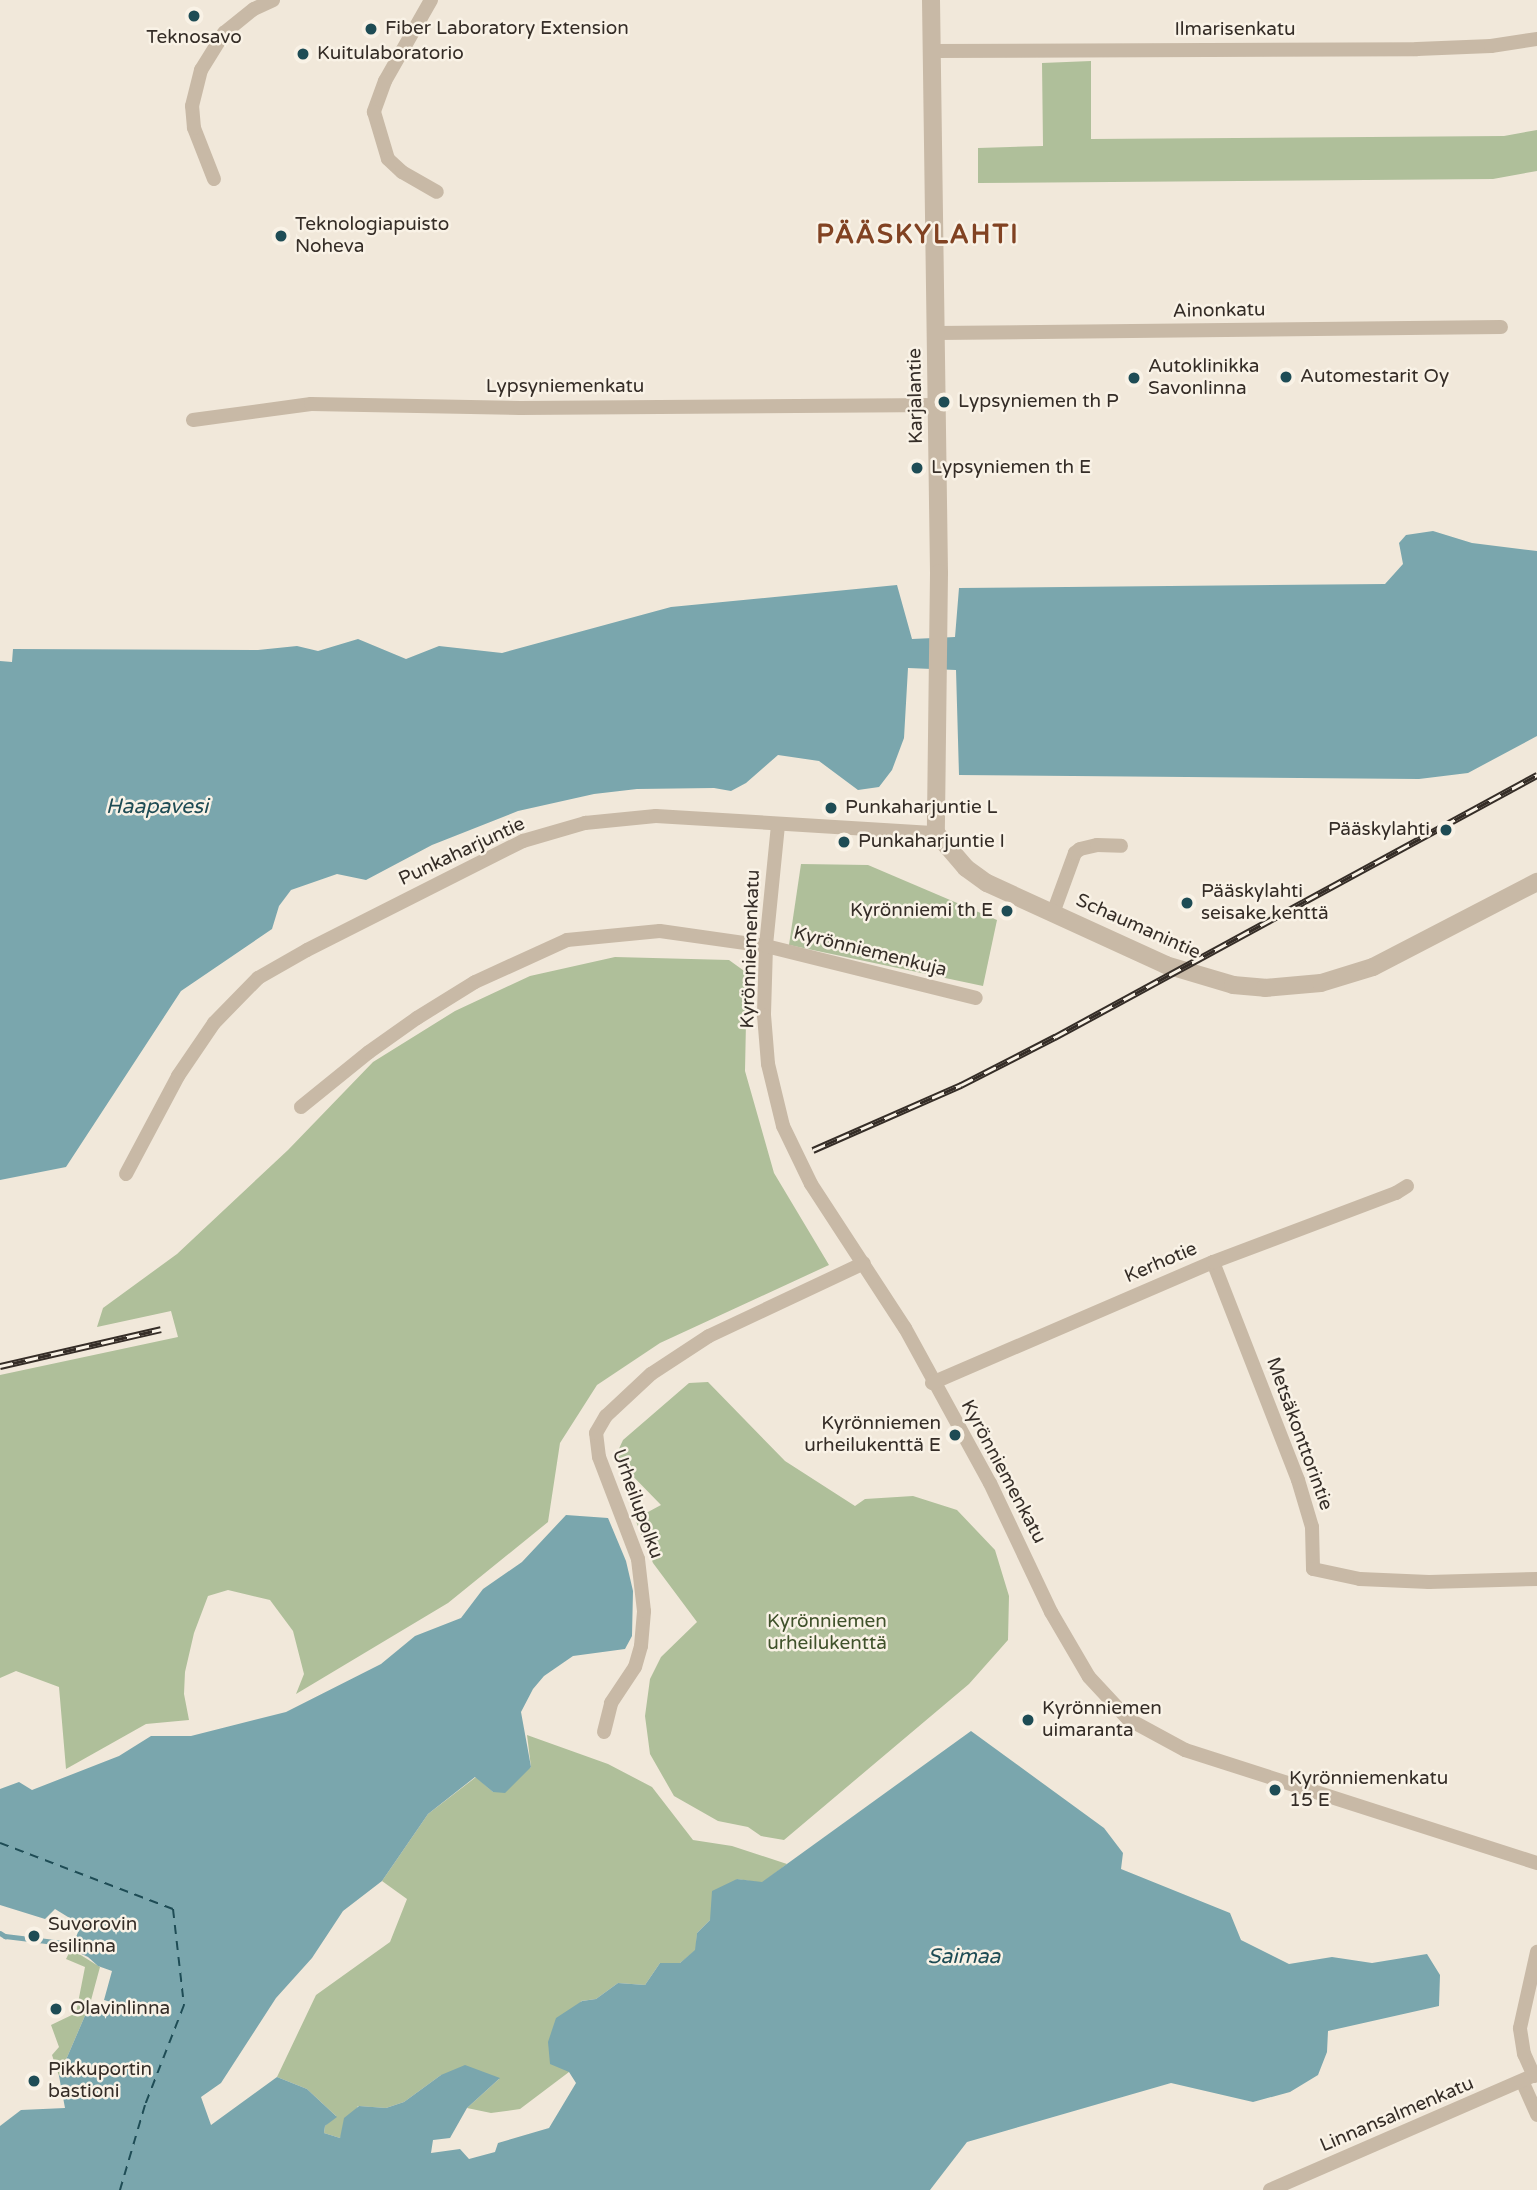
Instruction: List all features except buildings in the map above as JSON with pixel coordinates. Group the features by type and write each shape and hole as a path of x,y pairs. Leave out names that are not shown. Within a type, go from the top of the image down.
{"street":[{"path":"214,179 194,128 192,106 201,70 224,33 254,9 273,0"},
{"path":"431,0 385,81 374,113 388,159 402,172 437,191"},
{"name":"Karjalantie","path":"931,0 938,405 936,833"},
{"name":"Ilmarisenkatu","path":"932,51 1417,49 1492,46 1537,39"},
{"name":"Ainonkatu","path":"937,333 1501,327"},
{"name":"Lypsyniemenkatu","path":"193,420 311,404 520,408 938,405"},
{"name":"Punkaharjuntie","path":"126,1174 178,1076 215,1023 258,978 307,950 523,841 584,823 656,816 936,833"},
{"name":"Kyrönniemenkatu","path":"778,825 766,946 764,1015 768,1064 783,1126 811,1184 905,1328 932,1383 990,1483 1072,1652 1104,1697 1128,1719 1185,1750 1537,1863"},
{"name":"Schaumanintie","path":"936,833 966,868 987,883 1198,977 1233,985 1284,987 1321,983 1373,967 1537,882"},
{"path":"1053,913 1075,853 1097,845 1121,846"},
{"name":"Kyrönniemenkuja","path":"301,1107 369,1052 417,1018 475,982 567,940 660,931 766,946 976,998"},
{"name":"Kerhotie","path":"932,1383 1213,1262 1396,1193 1407,1186"},
{"name":"Metsäkonttorintie","path":"1213,1262 1298,1480 1312,1527 1313,1569 1360,1579 1537,1579"},
{"name":"Urheilupolku","path":"604,1732 611,1703 635,1667 642,1646 645,1611 638,1559 599,1457 596,1433 606,1416 651,1374 709,1336 864,1263"},
{"path":"1537,1952 1520,2028 1537,2115"},
{"name":"Linnansalmenkatu","path":"1270,2190 1531,2078"}],"green space":[{"path":"1091,61 1091,139 1504,136 1537,130 1537,171 1493,179 978,183 978,148 1043,146 1042,63"},
{"path":"801,864 868,865 997,920 983,986 789,945"},
{"path":"615,957 729,960 747,973 745,1071 774,1173 829,1265 660,1343 597,1385 560,1443 548,1522 448,1603 296,1694 304,1674 293,1631 270,1600 228,1590 208,1596 194,1633 185,1672 184,1694 189,1720 146,1724 66,1769 59,1687 16,1671 0,1678 0,1375 178,1337 171,1311 97,1327 103,1308 177,1254 288,1150 373,1062 455,1011 530,976"},
{"name":"Kyrönniemen urheilukenttä","path":"708,1382 785,1461 855,1506 865,1499 913,1496 957,1510 995,1550 1009,1596 1008,1640 969,1684 784,1840 761,1836 748,1827 718,1821 674,1796 650,1754 645,1716 650,1679 661,1657 697,1622 653,1563 635,1519 661,1505 622,1465 617,1453 623,1440 689,1383"},
{"path":"527,1735 608,1764 652,1787 693,1840 732,1846 787,1864 762,1883 737,1879 710,1920 697,1933 696,1950 680,1963 660,1963 645,1985 618,1983 596,1999 581,2001 569,2072 520,2109 491,2113 467,2108 499,2079 441,2075 404,2102 386,2108 358,2106 340,2138 324,2133 325,2126 336,2116 307,2089 277,2077 316,1995 390,1942 407,1899 382,1881 428,1814 476,1777 493,1792 531,1767"},
{"path":"71,1949 100,1967 90,2004 59,2076 52,2055 59,2047 51,2025 76,2013 85,1967 66,1959"}],"water":[{"name":"Haapavesi","path":"1433,531 1472,543 1537,551 1537,736 1468,773 1419,779 959,775 956,670 908,668 904,738 892,770 879,787 858,790 819,761 778,755 746,783 731,791 714,788 637,789 594,794 518,811 432,845 366,880 337,874 291,890 279,906 272,929 181,991 66,1167 0,1180 0,661 12,662 13,649 258,650 297,646 318,651 358,639 406,659 439,646 502,653 671,607 897,585 912,639 955,637 959,588 1385,584 1403,564 1399,543 1406,535"},
{"name":"Saimaa","path":"566,1515 608,1518 626,1561 633,1591 632,1636 625,1649 573,1656 544,1676 533,1689 521,1712 531,1767 505,1793 493,1792 475,1777 428,1814 382,1881 343,1911 312,1958 276,1998 221,2083 201,2097 211,2125 277,2077 307,2089 337,2117 325,2126 324,2133 340,2138 344,2118 359,2106 386,2108 404,2102 441,2075 465,2065 500,2078 467,2108 450,2138 433,2140 431,2153 460,2149 469,2159 495,2152 498,2143 549,2128 576,2083 569,2072 550,2064 548,2042 556,2018 582,2001 596,1999 618,1983 645,1985 660,1963 680,1963 695,1950 697,1933 710,1920 712,1891 737,1879 762,1882 971,1731 1104,1828 1123,1853 1121,1869 1230,1913 1241,1940 1289,1964 1332,1957 1372,1963 1427,1954 1440,1975 1439,2006 1328,2031 1327,2052 1318,2075 1290,2092 1253,2102 1171,2083 967,2142 930,2190 0,2190 0,2126 21,2110 65,2108 59,2076 90,2004 110,2009 111,2002 104,2000 112,1971 98,1966 88,1957 71,1949 81,1925 55,1909 45,1919 0,1905 0,1789 19,1782 32,1790 119,1756 151,1736 191,1736 286,1712 381,1664 415,1636 461,1618 483,1589 522,1562"}],"waterway":[{"path":"0,1933 5,1936 63,1943"}],"ferry route":[{"path":"0,1843 173,1909 184,2005 145,2105 120,2190"}],"railway":[{"path":"813,1150 961,1085 1055,1037 1537,775"},
{"path":"0,1366 161,1329"}],"place":[{"name":"Teknosavo","path":"194,16"},
{"name":"Fiber Laboratory Extension","path":"371,29"},
{"name":"Kuitulaboratorio","path":"303,54"},
{"name":"Teknologiapuisto Noheva","path":"281,236"},
{"name":"Automestarit Oy","path":"1286,377"},
{"name":"Autoklinikka Savonlinna","path":"1134,378"},
{"name":"Lypsyniemen th P","path":"944,402"},
{"name":"Lypsyniemen th E","path":"917,468"},
{"name":"Punkaharjuntie L","path":"831,808"},
{"name":"Pääskylahti","path":"1446,830"},
{"name":"Punkaharjuntie I","path":"844,842"},
{"name":"Pääskylahti seisake kenttä","path":"1187,903"},
{"name":"Kyrönniemi th E","path":"1007,911"},
{"name":"Kyrönniemen urheilukenttä E","path":"955,1435"},
{"name":"Kyrönniemen uimaranta","path":"1028,1720"},
{"name":"Kyrönniemenkatu 15 E","path":"1275,1790"},
{"name":"Suvorovin esilinna","path":"34,1936"},
{"name":"Olavinlinna","path":"56,2009"},
{"name":"Pikkuportin bastioni","path":"34,2081"}],"district":[{"name":"PÄÄSKYLAHTI","path":"918,235"}]}
